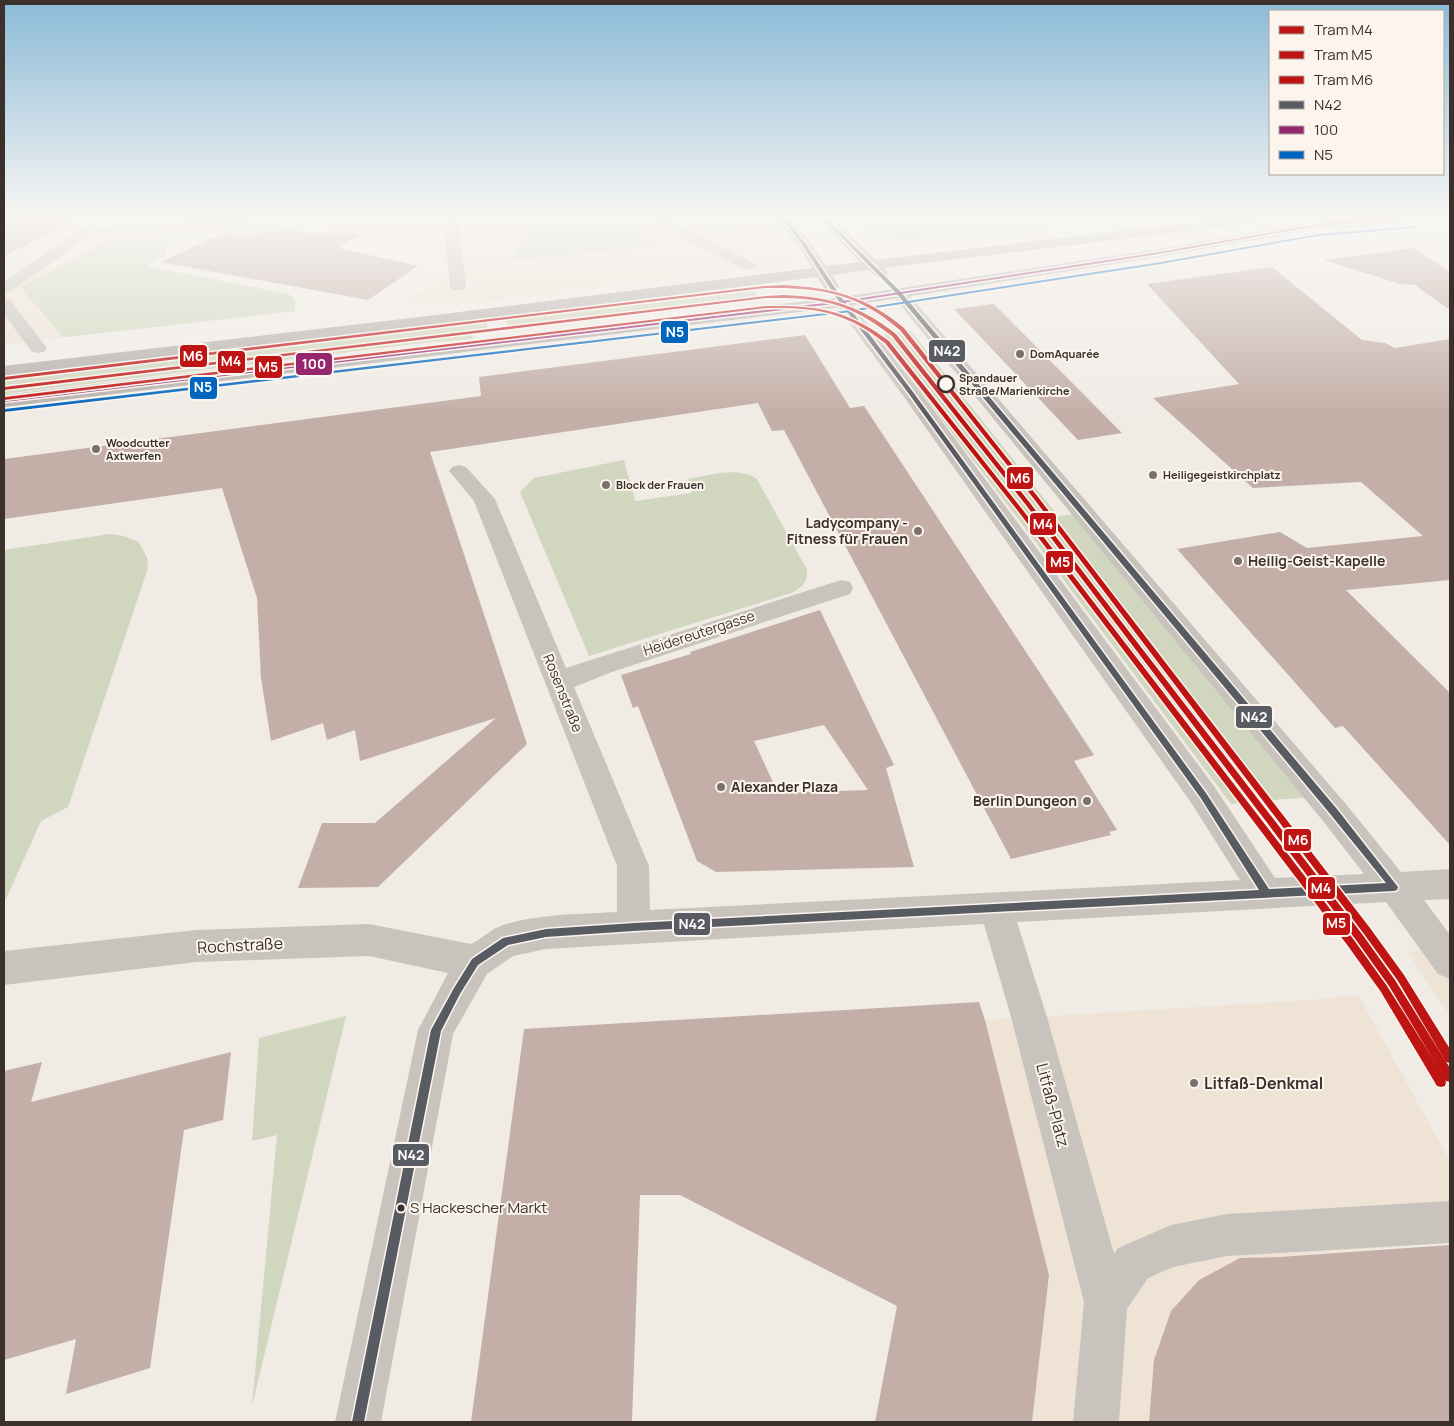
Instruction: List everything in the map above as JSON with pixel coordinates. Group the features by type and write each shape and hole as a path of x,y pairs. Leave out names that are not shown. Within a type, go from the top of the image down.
{"main road":[{"path":"4,371 726,284"},
{"path":"830,284 842,302"},
{"path":"890,284 898,292"},
{"path":"4,401 842,302 955,284"}],"street":[{"path":"898,292 1334,812 1394,887 1450,962"},
{"path":"842,302 911,393 1203,795 1266,893"},
{"path":"4,303 38,348"},
{"name":"Rosenstraße","path":"460,471 484,498 633,866 634,927"},
{"name":"Heidereutergasse","path":"558,682 612,662 841,588"},
{"path":"358,1422 436,1030 456,992 475,962 506,941 546,933 634,927 1450,884"},
{"name":"Litfaß-Platz","path":"996,909 1029,1017 1106,1302 1096,1422"},
{"name":"Rochstraße","path":"4,968 196,946 369,940 475,962"},
{"name":"Litfaß-Platz","path":"1106,1302 1133,1263 1171,1246 1227,1235 1450,1222"}],"green space":[{"path":"4,284 236,284 289,294 295,300 295,311 4,344"},
{"path":"432,284 489,284 408,301"},
{"path":"744,287 754,291 757,296 509,329 505,315"},
{"path":"472,319 474,324 487,323 488,332 472,334 473,339 424,343 4,394 4,377"},
{"path":"911,331 1058,516 1075,514 1308,797 1231,804 1016,516 877,335"},
{"path":"624,460 635,501 692,493 688,479 714,474 741,473 757,479 807,570 804,584 791,593 589,656 520,492 534,478"},
{"path":"110,534 123,536 139,542 147,558 148,568 68,807 41,821 4,901 4,550"},
{"path":"346,1016 252,1406 277,1135 252,1141 259,1038"}],"shaded area":[{"path":"4,284 27,284 20,287 63,337 4,344"},
{"path":"432,284 642,284 456,305 408,301"},
{"path":"1450,946 1450,1016 1408,952"},
{"path":"1358,995 1450,1161 1450,1242 1279,1257 1240,1258 1199,1280 1171,1311 1154,1360 1149,1422 1032,1422 1049,1275 985,1020 1313,1000"}],"building":[{"path":"278,284 392,284 368,300"},
{"path":"1147,284 1292,284 1362,340 1385,343 1395,348 1450,339 1450,580 1346,590 1450,693 1450,845 1343,726 1335,728 1177,549 1280,532 1307,548 1423,536 1361,482 1253,488 1153,398 1239,384"},
{"path":"1399,284 1450,284 1450,310 1415,285"},
{"path":"994,304 1122,433 1078,440 954,309"},
{"path":"805,335 850,408 864,406 1094,755 1074,761 1117,830 1109,832 1111,835 1011,859 784,430 772,431 758,403 430,452 527,744 378,887 298,888 322,823 375,823 496,718 360,761 355,730 327,740 323,723 271,741 261,678 257,598 222,488 4,519 4,459 481,396 479,377"},
{"path":"820,610 894,765 886,768 914,867 716,872 697,861 638,706 633,708 621,675 691,654 690,652","holes":["824,725 868,790 778,793 754,741"]},
{"path":"979,1002 1049,1275 1032,1422 875,1422 897,1306 680,1195 640,1195 632,1422 471,1422 524,1029"},
{"path":"231,1052 223,1120 184,1130 150,1368 66,1394 76,1339 4,1360 4,1071 42,1062 31,1102"},
{"path":"1450,1245 1450,1422 1149,1422 1154,1360 1171,1311 1199,1280 1240,1258"}],"tram line":[{"name":"M6","path":"4,379 765,287 821,290 855,299 887,316 902,329 1036,498 1367,931 1401,978 1450,1058"},
{"name":"M4","path":"4,389 766,297 818,299 834,302 865,314 894,335 1028,504 1359,937 1392,983 1450,1077"},
{"name":"M5","path":"5,399 767,307 800,307 845,316 873,331 887,342 1020,510 1351,943 1384,989 1441,1082"}],"transit line":[{"name":"N42","path":"830,284 1203,795 1266,893"},
{"name":"N42","path":"890,284 1334,812 1394,887"},
{"name":"100","path":"4,401 842,302 961,284"},
{"name":"N5","path":"5,411 843,312 1028,284"},
{"name":"N42","path":"358,1422 436,1030 475,962 506,941 546,933 634,927 1394,887"}],"place":[{"name":"DomAquarée","path":"1020,354"},
{"name":"Spandauer Straße/Marienkirche","path":"946,384"},
{"name":"Woodcutter Axtwerfen","path":"96,449"},
{"name":"Heiligegeistkirchplatz","path":"1153,475"},
{"name":"Block der Frauen","path":"606,485"},
{"name":"Ladycompany - Fitness für Frauen","path":"918,531"},
{"name":"Heilig-Geist-Kapelle","path":"1238,561"},
{"name":"Alexander Plaza","path":"721,787"},
{"name":"Berlin Dungeon","path":"1087,801"},
{"name":"Litfaß-Denkmal","path":"1194,1083"},
{"name":"S Hackescher Markt","path":"401,1208"}]}
